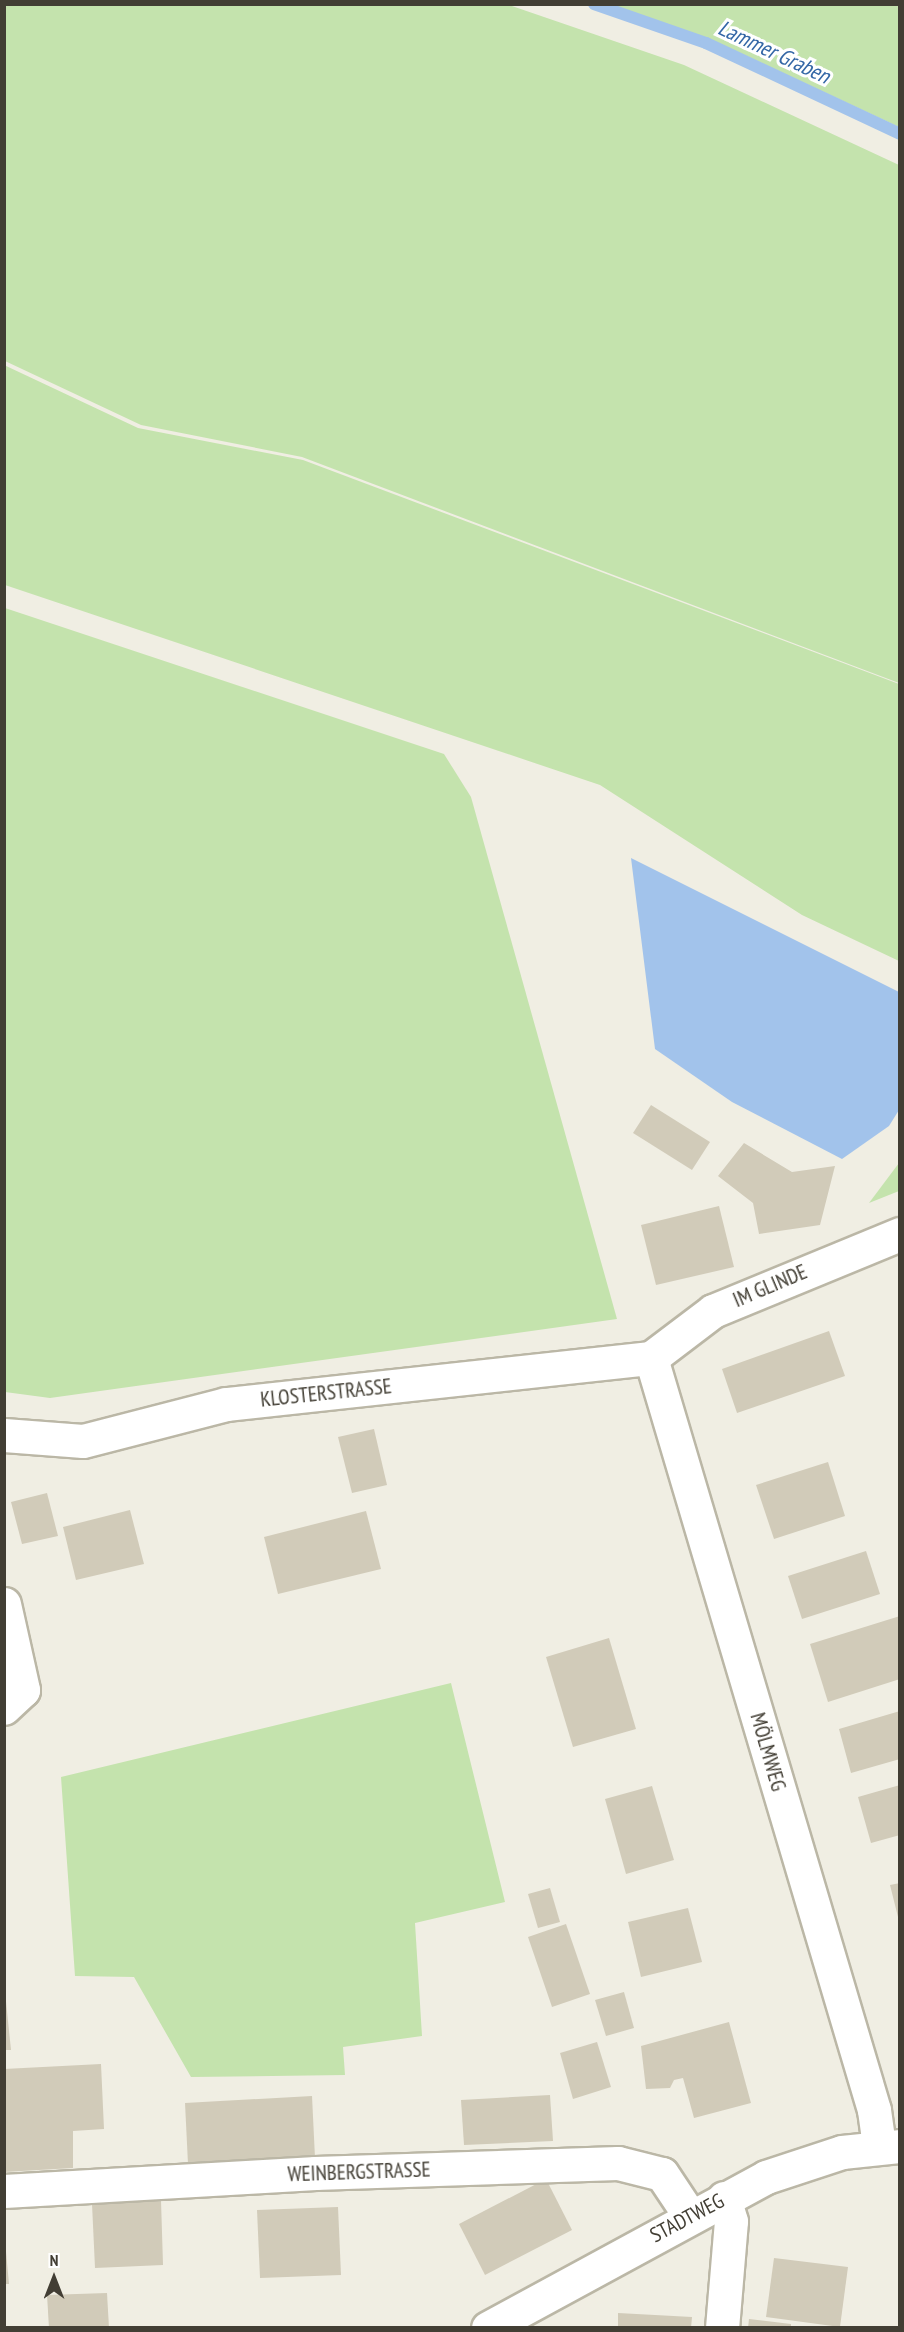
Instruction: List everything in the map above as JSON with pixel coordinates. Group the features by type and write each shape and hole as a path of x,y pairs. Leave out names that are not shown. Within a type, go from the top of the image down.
{"street":[{"name":"IM GLINDE","path":"651,1358 713,1311 900,1234"},
{"name":"KLOSTERSTRASSE","path":"4,1435 83,1441 225,1404 651,1358"},
{"name":"MÖLMWEG","path":"651,1358 874,2110 889,2146"},
{"path":"4,1604 23,1690 4,1708"},
{"name":"STADTWEG","path":"488,2328 724,2198 805,2161 889,2146"},
{"name":"WEINBERGSTRASSE","path":"4,2191 315,2173 618,2163 662,2174 690,2216"},
{"path":"722,2328 731,2221 724,2198"}],"green space":[{"path":"5,4 509,5 684,65 899,165 899,683 302,457 141,425 5,361"},
{"path":"597,5 899,5 899,127 738,52"},
{"path":"4,365 138,428 303,460 899,684 899,961 802,915 600,785 5,585"},
{"path":"5,608 444,754 471,797 617,1319 50,1398 5,1392"},
{"path":"899,1163 899,1191 869,1203"},
{"path":"451,1683 505,1902 415,1923 422,2036 343,2047 345,2075 191,2077 134,1977 75,1976 61,1777"}],"water":[{"path":"631,858 899,992 899,1110 889,1126 842,1159 732,1102 655,1049"}],"building":[{"path":"651,1105 710,1142 692,1170 633,1133"},
{"path":"744,1143 792,1172 835,1166 820,1225 759,1234 753,1203 718,1176"},
{"path":"719,1206 734,1267 656,1285 641,1225"},
{"path":"829,1331 845,1376 737,1413 722,1369"},
{"path":"374,1429 387,1485 352,1493 338,1437"},
{"path":"828,1462 845,1516 774,1539 756,1485"},
{"path":"47,1493 58,1536 22,1544 11,1502"},
{"path":"130,1510 144,1564 76,1580 63,1527"},
{"path":"366,1511 381,1569 278,1594 264,1537"},
{"path":"866,1551 880,1594 802,1619 788,1576"},
{"path":"900,1616 900,1679 828,1702 810,1644"},
{"path":"609,1638 636,1729 573,1747 546,1657"},
{"path":"900,1711 900,1759 851,1773 839,1729"},
{"path":"900,1785 900,1835 871,1843 858,1797"},
{"path":"652,1786 674,1860 626,1874 605,1799"},
{"path":"900,1883 900,1921 899,1921 890,1885"},
{"path":"550,1888 560,1922 538,1928 528,1894"},
{"path":"688,1908 702,1962 641,1977 628,1922"},
{"path":"566,1924 590,1994 552,2007 528,1937"},
{"path":"4,1982 11,2050 4,2050"},
{"path":"624,1992 634,2028 606,2036 595,2000"},
{"path":"729,2022 751,2103 694,2118 683,2078 674,2080 670,2088 646,2089 641,2046"},
{"path":"597,2042 611,2087 573,2099 560,2053"},
{"path":"101,2064 104,2129 73,2131 73,2168 4,2172 4,2069"},
{"path":"550,2095 553,2141 464,2145 461,2100"},
{"path":"312,2096 315,2158 188,2164 185,2103"},
{"path":"546,2179 572,2230 485,2275 459,2224"},
{"path":"161,2201 163,2265 95,2268 92,2204"},
{"path":"338,2207 341,2275 260,2278 257,2210"},
{"path":"4,2230 9,2284 4,2284"},
{"path":"774,2258 848,2267 840,2327 766,2317"},
{"path":"107,2293 109,2328 49,2328 47,2295"},
{"path":"618,2313 692,2317 691,2328 618,2328"},
{"path":"749,2319 791,2324 791,2328 748,2328"}],"waterway":[{"name":"Lammer Graben","path":"594,4 706,43 900,134"}]}
